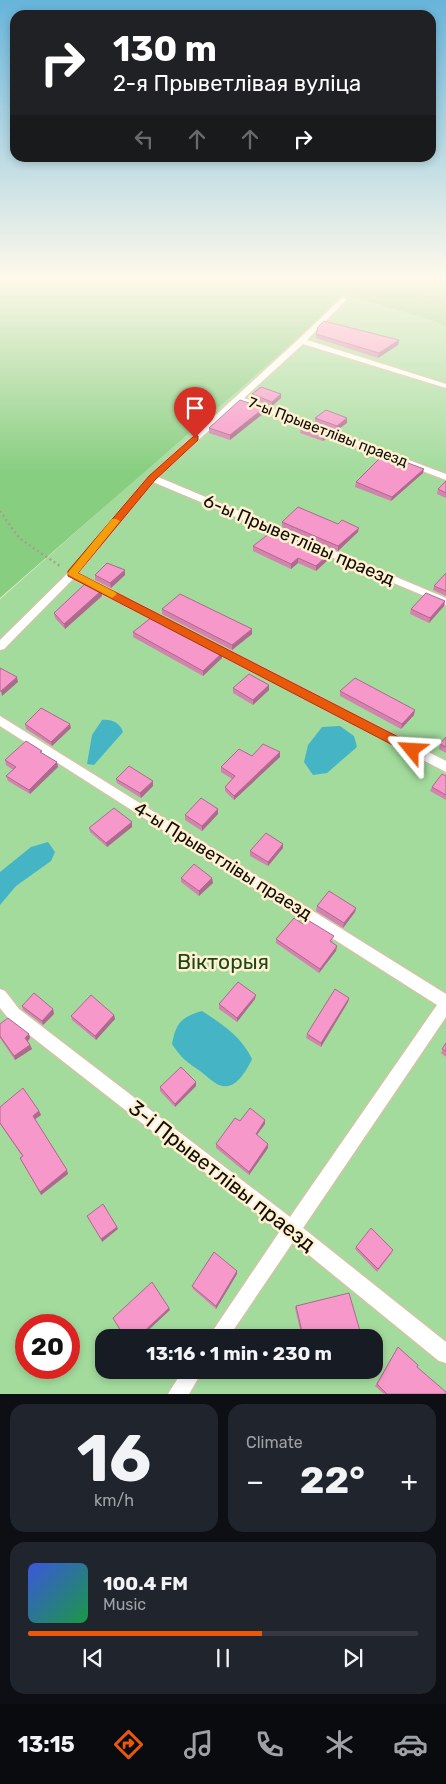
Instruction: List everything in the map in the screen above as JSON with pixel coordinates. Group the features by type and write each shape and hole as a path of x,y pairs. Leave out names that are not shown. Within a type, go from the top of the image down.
{"lane":[{"path":"302,341 446,386"},
{"path":"0,646 72,574 152,478 302,341"},
{"name":"7-ы Прыветлівы праезд","path":"238,398 446,477"},
{"name":"6-ы Прыветлівы праезд","path":"152,478 446,602"},
{"path":"72,574 446,767"},
{"name":"4-ы Прыветлівы праезд","path":"0,720 446,1003"},
{"name":"3-і Прыветлівы праезд","path":"0,996 14,1014 36,1032 292,1230 446,1354"},
{"path":"223,1329 446,1003"},
{"path":"178,1394 188,1379"}],"path":[{"path":"0,511 19,538 72,574"}],"green space":[{"path":"0,341 295,341 0,598"},
{"name":"Вікторыя","path":"292,341 446,341 446,1394 0,1394 0,599"}],"water":[{"path":"102,720 115,722 123,732 94,765 87,764 92,735"},
{"path":"340,726 354,736 357,747 327,773 313,775 304,762 308,745 322,727"},
{"path":"48,842 55,852 51,861 16,886 0,905 0,872 31,847"},
{"path":"202,1011 237,1037 252,1059 240,1079 235,1083 225,1086 214,1082 184,1059 172,1044 178,1025 185,1018"}],"building":[{"path":"339,341 397,341 379,353"},
{"path":"261,387 281,394 272,402 252,394"},
{"path":"240,400 264,408 230,435 209,428"},
{"path":"326,410 347,418 337,426 315,418"},
{"path":"306,424 328,432 323,436 301,428"},
{"path":"384,454 424,469 392,497 356,482"},
{"path":"446,481 446,493 438,489"},
{"path":"298,507 338,524 342,520 359,528 338,546 282,522"},
{"path":"274,530 330,553 316,566 298,558 291,564 253,546"},
{"path":"107,563 125,570 110,583 95,575"},
{"path":"446,573 446,591 434,586"},
{"path":"86,583 101,591 64,624 54,613"},
{"path":"426,593 445,601 430,618 411,609"},
{"path":"180,594 252,629 232,645 162,609"},
{"path":"152,617 222,653 203,671 133,632"},
{"path":"0,668 17,677 1,691 0,691"},
{"path":"249,674 269,685 253,700 233,688"},
{"path":"355,678 415,710 402,724 340,691"},
{"path":"41,708 70,724 51,742 25,724"},
{"path":"446,737 446,747 440,744"},
{"path":"26,741 57,762 29,790 6,776 16,767 5,760"},
{"path":"263,744 280,752 234,796 225,787 235,776 221,767 239,749 252,756"},
{"path":"129,766 153,781 140,793 116,779"},
{"path":"442,774 446,776 446,795 432,787"},
{"path":"201,798 218,809 202,826 185,815"},
{"path":"114,808 132,822 106,843 89,828"},
{"path":"266,833 283,844 268,862 250,851"},
{"path":"194,864 212,878 199,891 181,878"},
{"path":"329,891 356,908 344,923 317,906"},
{"path":"294,918 303,924 306,919 334,936 330,941 337,946 320,969 276,939"},
{"path":"238,982 256,995 237,1018 219,1004"},
{"path":"335,989 349,998 321,1043 307,1034"},
{"path":"34,993 53,1009 42,1021 22,1006"},
{"path":"91,995 114,1015 95,1036 71,1016"},
{"path":"8,1018 29,1034 25,1038 30,1045 14,1056 0,1036 0,1024"},
{"path":"446,1043 446,1051 442,1049"},
{"path":"181,1067 196,1082 175,1104 160,1087"},
{"path":"23,1088 39,1111 33,1116 67,1170 40,1192 20,1158 23,1156 0,1123 0,1107"},
{"path":"250,1108 265,1120 256,1134 268,1144 249,1172 216,1144 235,1118 240,1121"},
{"path":"103,1204 117,1227 101,1239 87,1216"},
{"path":"371,1228 393,1250 378,1269 356,1247"},
{"path":"214,1252 237,1271 216,1306 192,1286"},
{"path":"152,1282 169,1308 147,1329 120,1329 113,1318"},
{"path":"349,1293 359,1329 301,1329 296,1306"},
{"path":"398,1347 446,1394 387,1394 377,1384 380,1379 383,1379 383,1373"}],"slow traffic":[{"path":"112,594 72,574 116,521"}],"route":[{"path":"195,438 152,478 72,574 412,750"}]}
